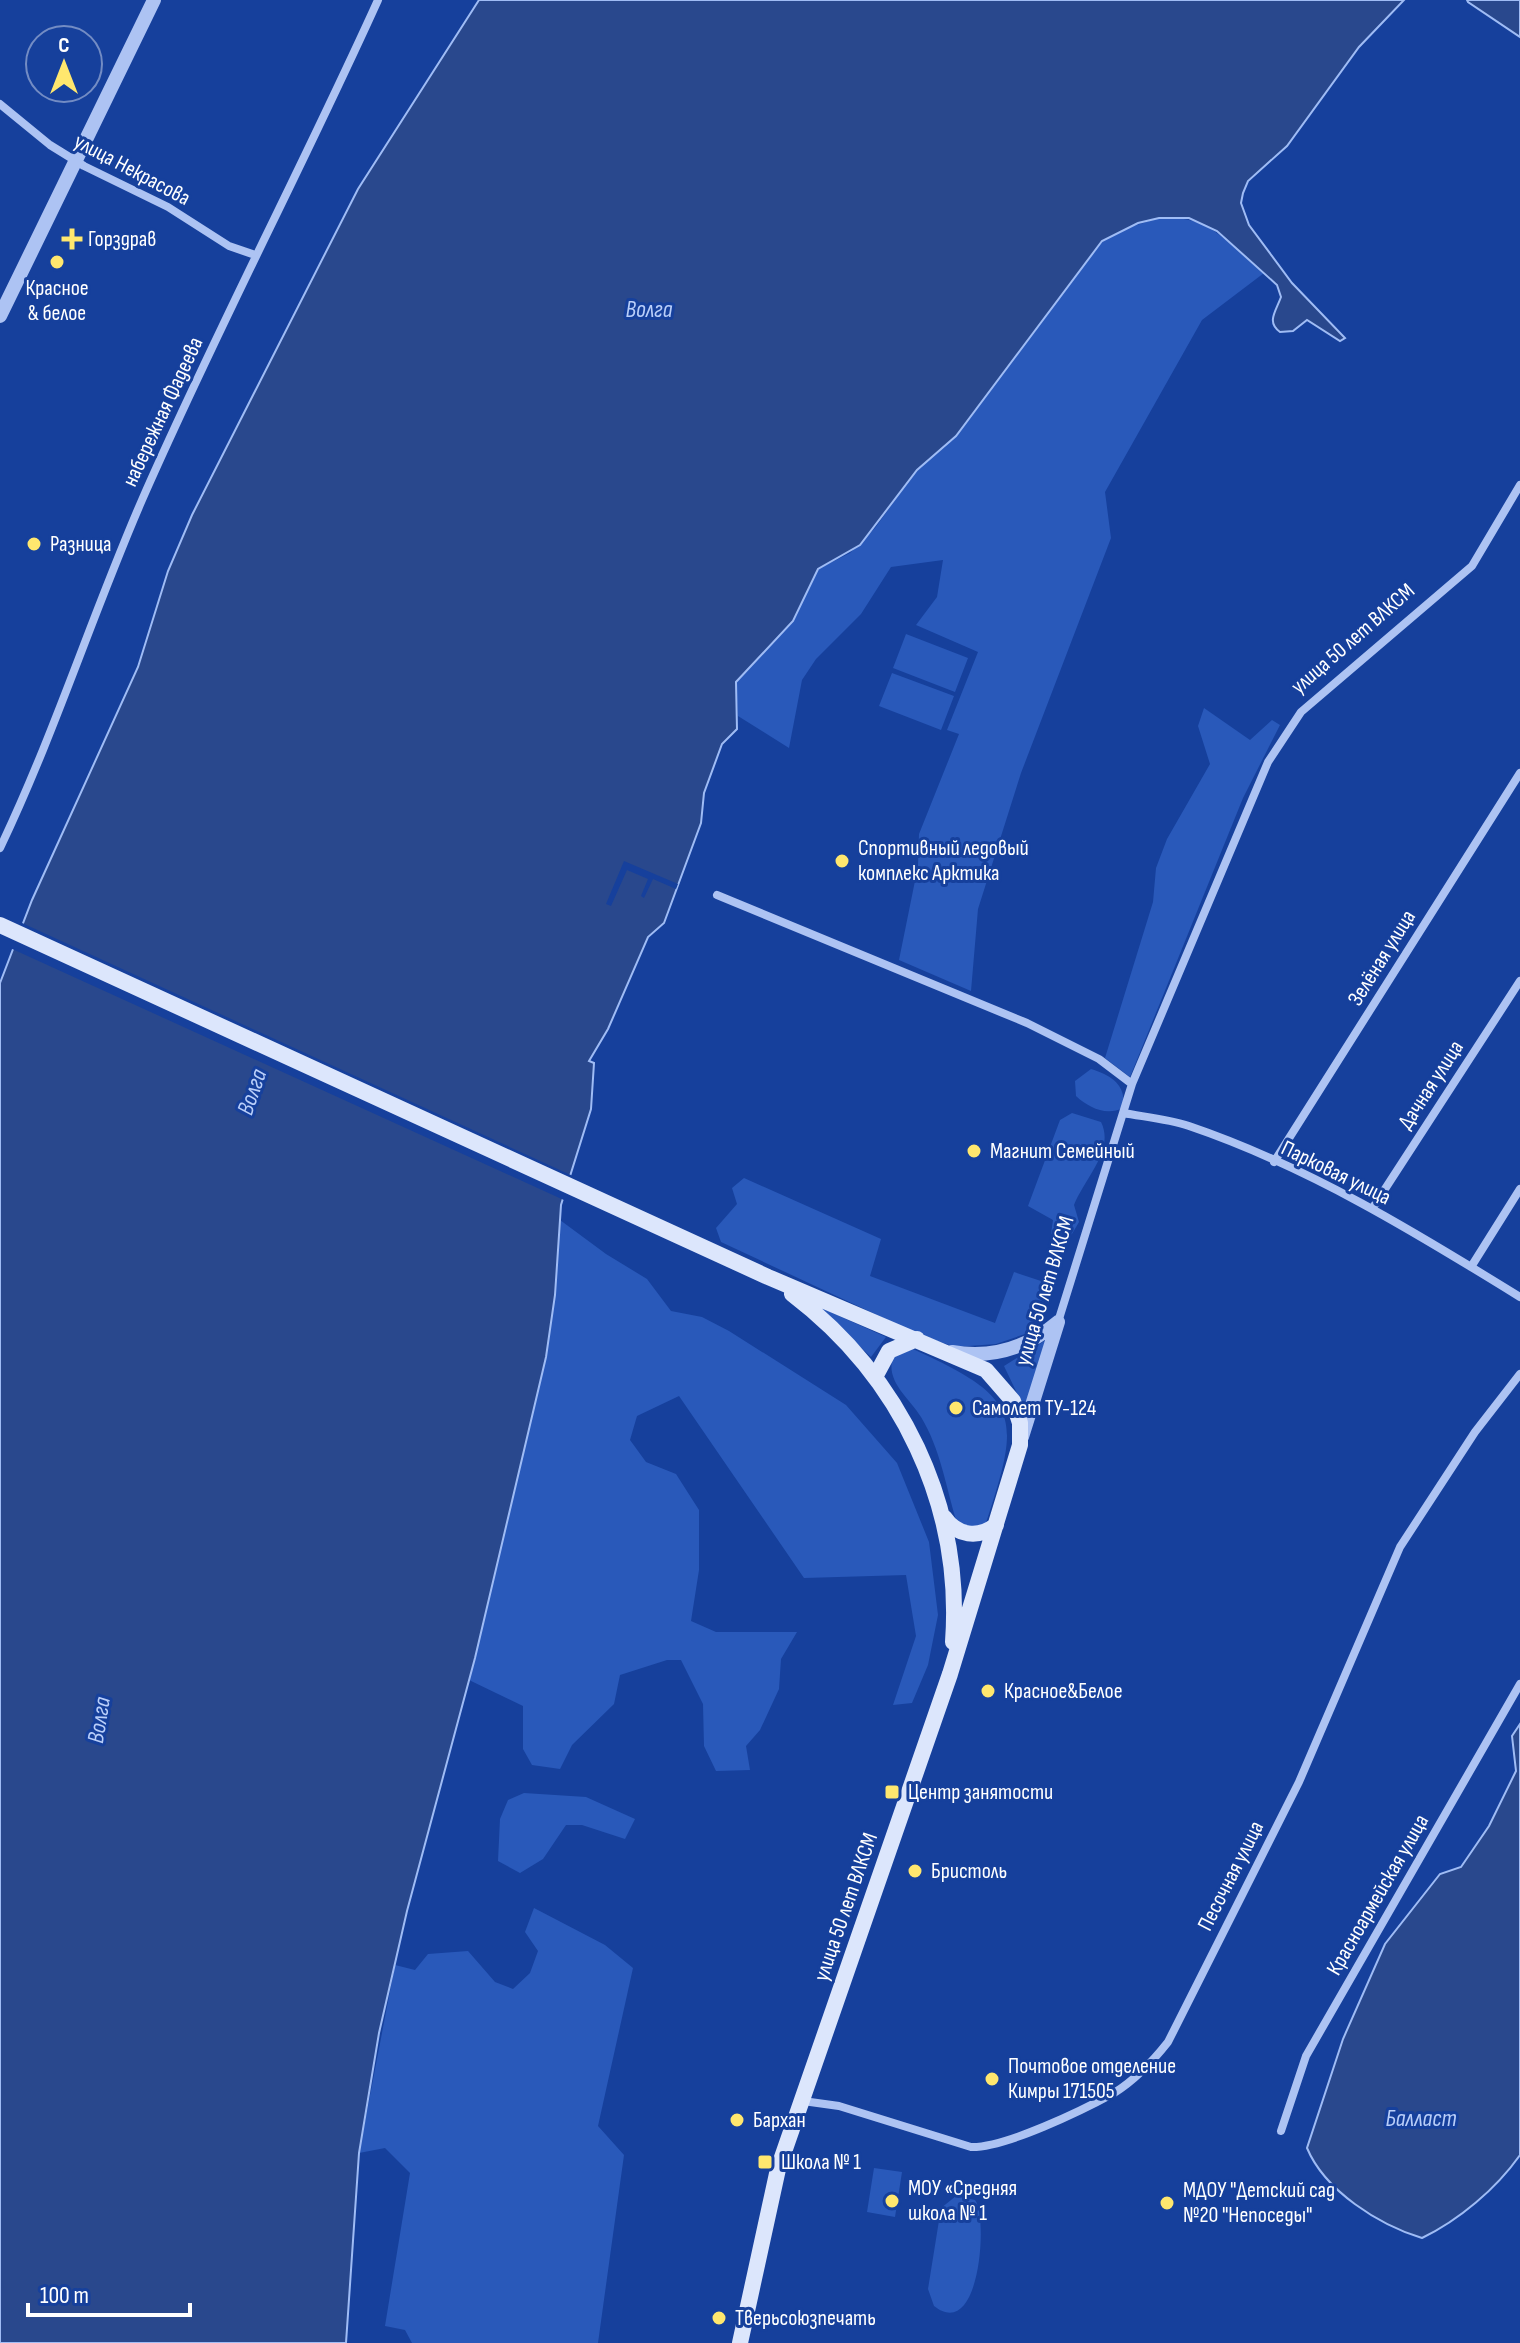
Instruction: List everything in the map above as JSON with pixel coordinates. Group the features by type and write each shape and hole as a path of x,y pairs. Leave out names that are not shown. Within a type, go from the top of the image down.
{"main road":[{"path":"0,925 768,1277 952,1352 986,1370 1006,1389 1019,1418 1020,1445"},
{"path":"768,1277 826,1322 875,1377 916,1444 944,1517 954,1595 950,1674"},
{"path":"875,1377 889,1351 917,1339"},
{"name":"улица 50 лет ВЛКСМ","path":"740,2343 767,2209 950,1674 1020,1445"},
{"path":"944,1517 954,1529 968,1534 983,1533 996,1525"}],"street":[{"path":"0,316 154,0"},
{"name":"набережная Фадеева","path":"0,848 32,781 143,498 255,255 312,148 378,0"},
{"name":"улица Некрасова","path":"0,104 75,161 168,207 229,246 255,255"},
{"name":"улица 50 лет ВЛКСМ","path":"1020,1445 1132,1084 1268,762 1301,712 1472,566 1520,485"},
{"name":"Зелёная улица","path":"1274,1162 1520,773"},
{"path":"717,895 1035,1026 1099,1059 1132,1084"},
{"name":"Дачная улица","path":"1372,1209 1520,981"},
{"name":"Парковая улица","path":"1123,1113 1188,1126 1274,1162 1372,1209 1520,1297"},
{"path":"1471,1267 1520,1189"},
{"path":"952,1352 978,1355 1004,1351 1029,1342 1058,1322"},
{"name":"Песочная улица","path":"802,2101 839,2106 971,2147 982,2147 1008,2140 1116,2092 1151,2064 1168,2042 1299,1782 1400,1547 1475,1432 1520,1374"},
{"name":"Красноармейская улица","path":"1281,2131 1306,2056 1520,1684"}],"shaded area":[{"path":"1159,218 1177,218 1205,226 1264,273 1202,320 1105,492 1111,538 1021,773 978,909 971,991 899,960 918,866 919,834 959,734 947,730 978,652 916,625 937,597 943,560 891,567 861,614 816,659 802,680 789,748 738,716 736,682 793,621 818,569 850,553 875,528 917,470 945,447 1102,241 1118,231"},
{"path":"906,634 968,658 955,692 893,668"},
{"path":"892,673 954,696 941,730 879,706"},
{"path":"1204,708 1250,740 1272,720 1280,725 1243,798 1130,1077 1105,1058 1153,902 1156,868 1167,839 1210,764 1198,726"},
{"path":"1091,1069 1116,1082 1124,1100 1123,1108 1098,1110 1076,1096 1075,1081"},
{"path":"1072,1113 1101,1122 1104,1143 1097,1164 1074,1205 1079,1222 1069,1239 1051,1234 1053,1220 1028,1206 1060,1120"},
{"path":"744,1178 881,1239 870,1276 995,1323 1014,1272 1044,1282 1049,1295 1039,1324 1025,1334 996,1344 955,1347 922,1336 721,1242 716,1228 737,1204 732,1188"},
{"path":"560,1220 647,1279 671,1311 702,1317 729,1331 846,1405 897,1463 929,1542 938,1615 928,1665 912,1703 893,1705 916,1636 906,1575 804,1578 679,1396 637,1416 630,1440 646,1462 676,1474 699,1510 699,1570 691,1621 716,1632 797,1632 781,1659 779,1689 760,1730 746,1746 750,1770 716,1771 704,1746 703,1704 681,1660 667,1660 620,1675 614,1704 572,1745 560,1769 532,1765 523,1749 523,1706 469,1680 546,1357"},
{"path":"817,1306 886,1337 871,1357"},
{"path":"1046,1340 1025,1410 1004,1366"},
{"path":"913,1349 975,1382 993,1397 1003,1414 1007,1433 1005,1457 986,1523 978,1527 967,1527 956,1520 933,1441 892,1374 893,1357"},
{"path":"524,1793 586,1797 635,1819 625,1839 582,1825 566,1825 543,1859 520,1873 498,1861 500,1819 508,1800"},
{"path":"534,1908 605,1945 633,1968 598,2126 624,2155 598,2343 412,2343 405,2330 385,2326 410,2173 385,2148 359,2153 395,1965 415,1970 428,1954 468,1951 495,1982 513,1989 530,1973 538,1951 525,1932"},
{"path":"874,2168 902,2172 895,2217 867,2212"},
{"path":"956,2196 975,2200 981,2228 980,2250 971,2293 962,2307 950,2313 934,2306 928,2289 941,2208"}],"water":[{"name":"Волга","path":"479,0 1404,0 1359,47 1287,146 1248,181 1241,203 1249,225 1292,283 1345,338 1340,341 1307,320 1293,331 1280,332 1273,320 1281,297 1277,285 1217,231 1189,218 1159,218 1138,223 1102,241 956,436 917,470 860,545 818,569 793,621 736,682 737,729 722,744 704,793 701,823 664,923 648,937 608,1029 589,1061 594,1063 591,1109 561,1205 555,1295 546,1357 475,1658 407,1911 379,2033 359,2153 346,2343 0,2343 0,983 32,900 138,667 168,571 192,515 358,189"},
{"path":"1520,0 1520,37 1468,2"},
{"name":"Балласт","path":"1520,1724 1520,2155 1500,2180 1476,2202 1422,2238 1388,2224 1355,2204 1315,2164 1307,2148 1343,2039 1385,1944 1440,1874 1461,1867 1489,1826 1516,1771 1512,1736"}],"pier":[{"path":"624,861 678,884 676,889 653,879 644,898 641,896 648,879 627,870 611,906 606,904"},
{"path":"20,922 573,1176 566,1201 10,948"}],"place":[{"name":"Горздрав","path":"72,239"},
{"name":"Красное & белое","path":"57,262"},
{"name":"Разница","path":"34,544"},
{"name":"Спортивный ледовый комплекс Арктика","path":"842,861"},
{"name":"Магнит Семейный","path":"974,1151"},
{"name":"Самолет ТУ-124","path":"956,1408"},
{"name":"Красное&Белое","path":"988,1691"},
{"name":"Центр занятости","path":"892,1792"},
{"name":"Бристоль","path":"915,1871"},
{"name":"Почтовое отделение Кимры 171505","path":"992,2079"},
{"name":"Бархан","path":"737,2120"},
{"name":"Школа № 1","path":"765,2162"},
{"name":"МОУ «Средняя школа № 1","path":"892,2201"},
{"name":"МДОУ \"Детский сад №20 \"Непоседы\"","path":"1167,2203"},
{"name":"Тверьсоюзпечать","path":"719,2318"}]}
